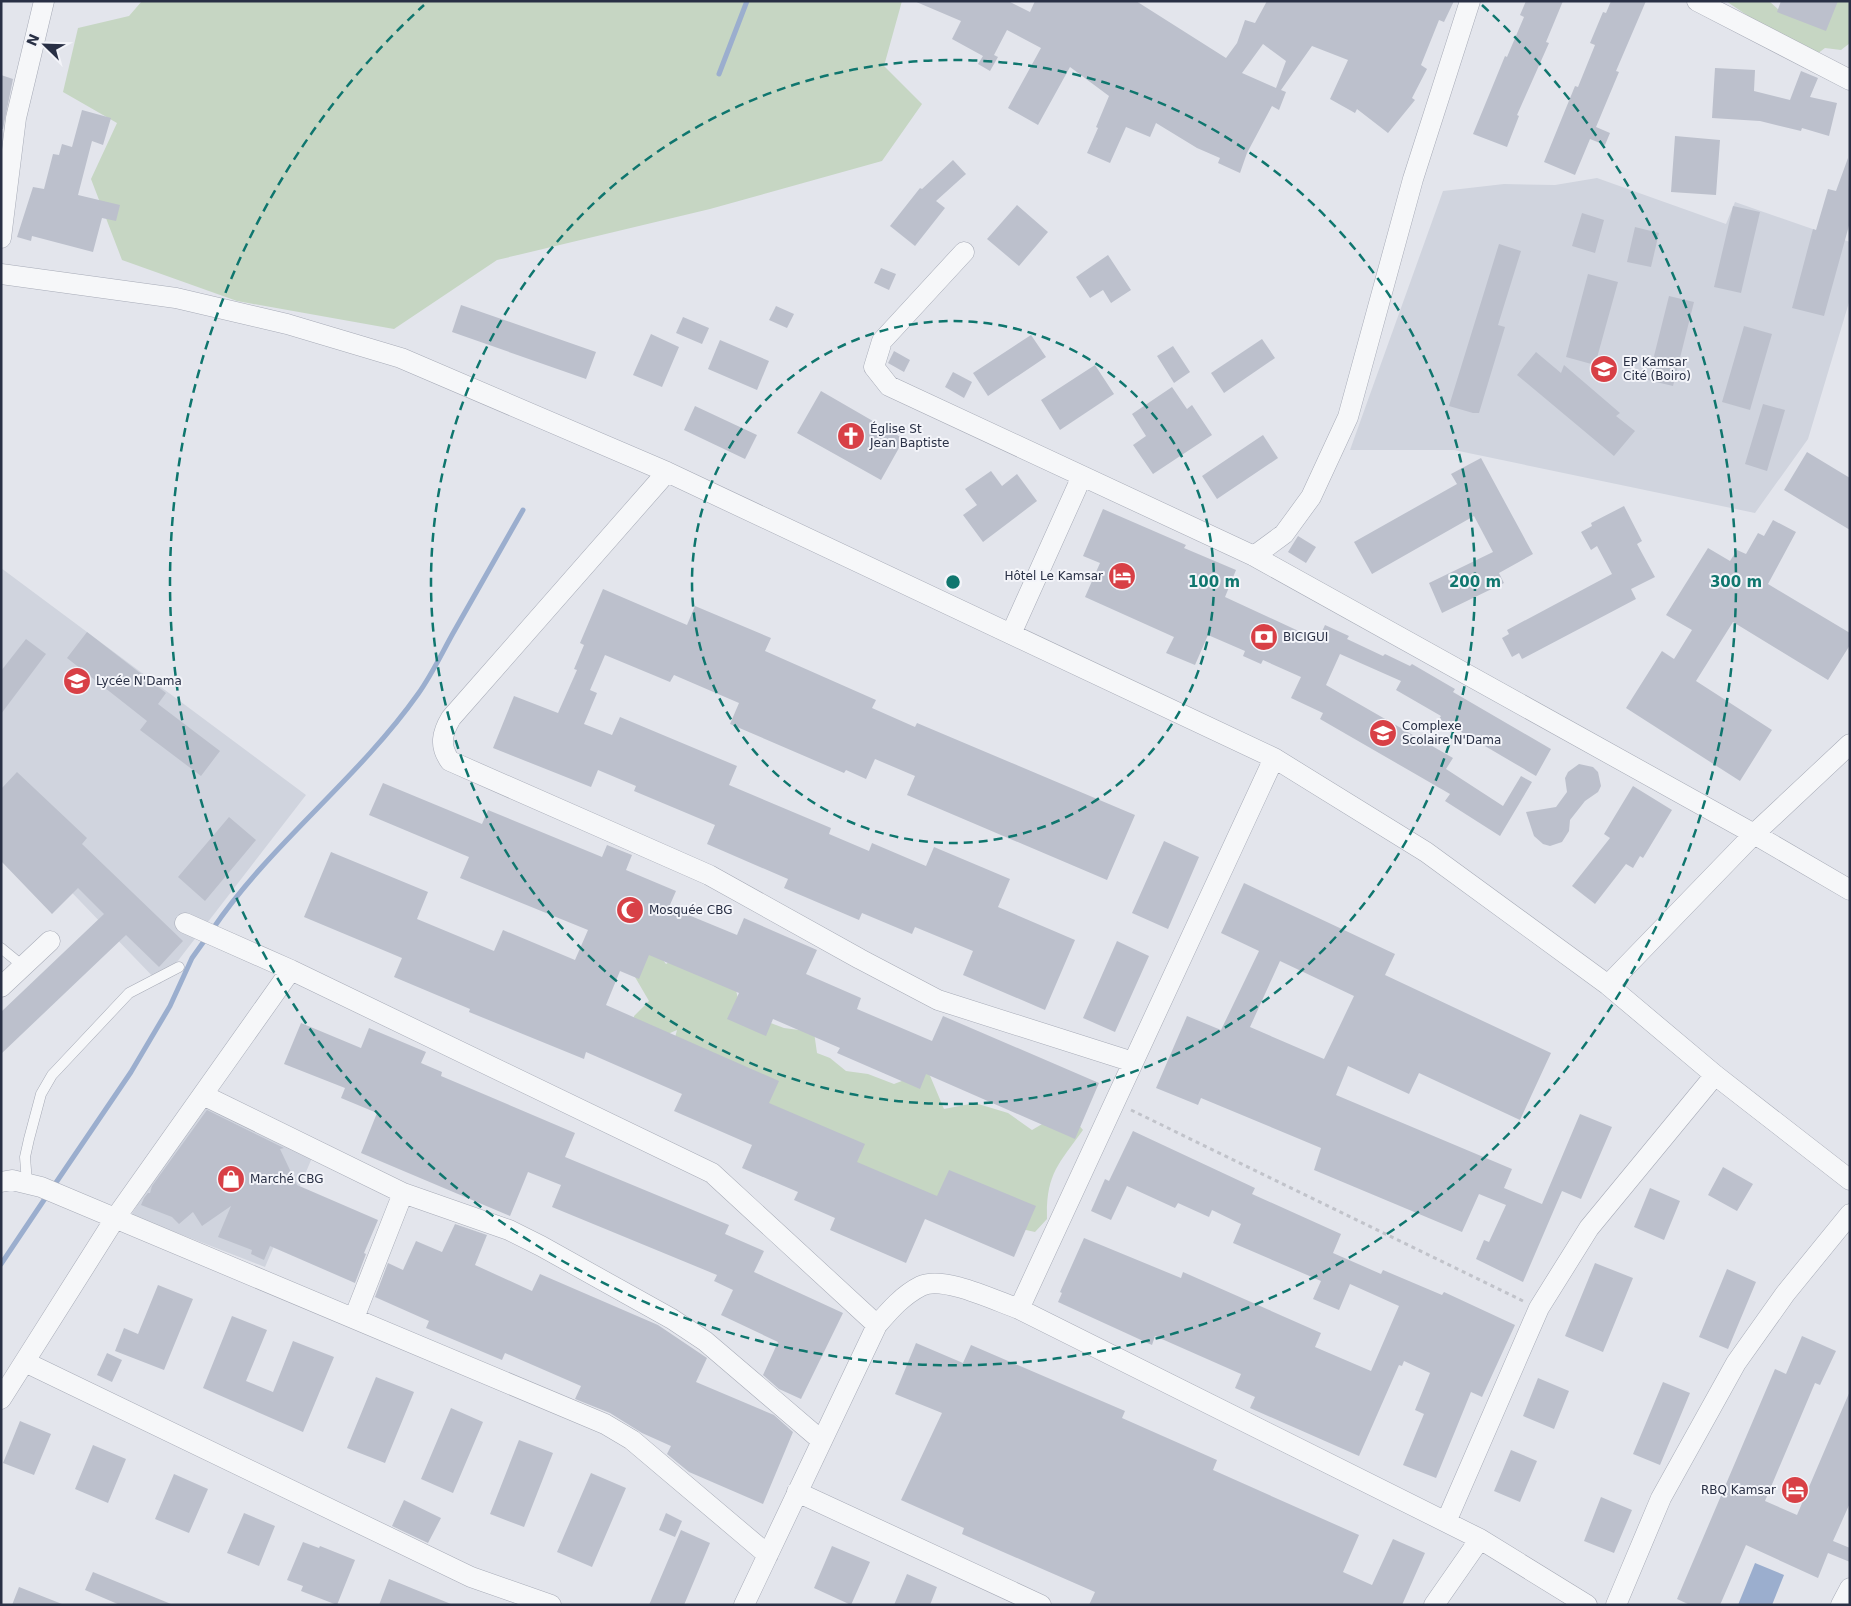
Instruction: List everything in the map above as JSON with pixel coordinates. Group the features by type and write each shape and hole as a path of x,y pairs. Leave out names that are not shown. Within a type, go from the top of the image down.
{"street":[{"path":"1,238 16,118 44,1"},
{"path":"1254,556 1284,534 1311,498 1348,417 1414,179 1470,1"},
{"path":"1697,1 1848,75"},
{"path":"964,252 882,341 874,367 889,386 1254,556 1754,834 1850,890"},
{"path":"1,274 176,298 287,324 401,358 667,472 1274,758 1426,852 1608,985 1715,1075 1850,1180"},
{"path":"667,472 451,718 444,729 442,740 444,752 450,761 709,875 938,1000 1133,1062"},
{"path":"1010,634 1082,476"},
{"path":"1608,985 1754,834 1850,744"},
{"path":"1019,1309 1274,758"},
{"path":"185,923 284,967 712,1173 877,1324"},
{"path":"1,986 50,941"},
{"path":"1,1398 25,1362 109,1215 203,1095 284,967"},
{"path":"1446,1522 1539,1308 1589,1228 1715,1075"},
{"path":"203,1095 403,1193 508,1230 541,1246 672,1319 705,1341 822,1441"},
{"path":"1,1182 12,1180 34,1185 109,1215 605,1424 632,1440 768,1556"},
{"path":"354,1318 403,1193"},
{"path":"1616,1605 1661,1498 1736,1363 1785,1294 1850,1214"},
{"path":"744,1605 877,1324 900,1300 923,1285 952,1284 1019,1309 1480,1539 1587,1605"},
{"path":"25,1362 472,1577 551,1605"},
{"path":"797,1492 1041,1605"},
{"path":"1434,1605 1480,1539"},
{"path":"1841,1605 1850,1588"}],"lane":[{"path":"1,948 23,966"},
{"path":"34,1185 25,1157 41,1094 52,1075 129,993 179,967"}],"path":[{"path":"1115,1102 1539,1308"}],"shaded area":[{"name":"EP Kamsar Cité (Boiro)","path":"1597,178 1726,224 1735,202 1850,242 1850,299 1808,439 1755,513 1454,450 1350,450 1443,191 1504,184 1555,185"},
{"name":"Lycée N'Dama","path":"1,568 306,795 160,984 1,819"},
{"path":"206,1096 318,1144 265,1267 131,1215"}],"green space":[{"path":"142,1 902,1 884,66 922,104 882,161 710,209 497,260 394,329 237,301 122,260 91,179 117,123 63,92 78,28 129,16"},
{"path":"1726,1 1769,1 1780,11 1822,13 1838,1 1850,1 1850,43 1841,50 1825,48 1817,54 1748,16"},
{"path":"653,947 666,964 687,951 724,973 735,988 739,1011 784,1028 814,1032 817,1053 830,1058 846,1071 868,1074 894,1084 928,1071 944,1109 975,1103 1008,1113 1032,1130 1066,1110 1083,1130 1060,1162 1051,1180 1047,1204 1047,1219 1035,1232 969,1217 913,1208 671,1053 677,1030 654,1040 635,1038 634,1016 649,1001 628,965"}],"water":[{"path":"1755,1563 1784,1575 1772,1605 1738,1605"}],"building":[{"path":"914,1 1008,1 1030,12 1035,1 1136,1 1226,58 1237,43 1245,20 1255,23 1267,1 1454,1 1444,22 1439,20 1421,65 1427,69 1412,98 1415,100 1388,133 1357,109 1355,113 1330,99 1348,60 1312,46 1281,90 1286,92 1279,110 1272,106 1247,153 1240,173 1218,163 1220,158 1197,148 1156,123 1150,137 1126,127 1110,163 1087,153 1109,96 1070,67 1038,125 1008,108 1041,48 1007,30 994,55 998,57 990,71 978,64 983,56 952,39 961,21","holes":["1263,44 1286,61 1276,88 1242,73"]},
{"path":"1526,1 1563,1 1546,42 1549,43 1517,115 1519,116 1507,147 1473,134 1505,56 1507,57 1524,17 1520,15"},
{"path":"1611,1 1646,1 1616,71 1619,72 1596,127 1610,133 1605,145 1590,139 1575,175 1544,162 1575,86 1578,87 1595,45 1590,43 1603,12 1606,13"},
{"path":"1781,1 1838,1 1826,31 1777,12"},
{"path":"1715,68 1755,70 1754,91 1790,100 1801,71 1818,78 1810,97 1837,103 1829,136 1802,128 1801,131 1760,121 1712,118"},
{"path":"1,75 13,79 3,129 1,129"},
{"path":"82,110 111,118 103,145 92,141 78,195 120,205 116,221 102,218 93,252 32,236 31,241 17,237 33,187 44,189 53,154 59,155 62,144 72,147"},
{"path":"1675,136 1720,140 1716,195 1671,192"},
{"path":"1848,158 1850,222 1824,316 1792,308 1813,229 1816,230 1828,189 1836,191"},
{"path":"953,160 966,174 936,201 945,208 915,246 890,226 920,188 922,189"},
{"path":"1017,205 1048,232 1019,266 987,239"},
{"path":"1733,206 1760,212 1741,293 1714,287"},
{"path":"1582,213 1604,220 1595,253 1572,246"},
{"path":"1635,227 1659,233 1651,267 1627,262"},
{"path":"1499,244 1521,251 1498,325 1505,327 1479,413 1473,413 1449,406"},
{"path":"1108,255 1131,290 1111,303 1103,290 1090,298 1076,277"},
{"path":"881,268 896,274 889,290 874,283"},
{"path":"1588,274 1618,282 1595,365 1566,357"},
{"path":"1669,296 1694,302 1673,386 1648,380"},
{"path":"461,305 596,352 586,379 452,332"},
{"path":"776,306 794,314 787,328 769,320"},
{"path":"683,317 709,328 702,344 676,333"},
{"path":"1744,326 1772,334 1750,410 1722,402"},
{"path":"651,334 679,347 662,387 633,375"},
{"path":"1031,335 1046,357 988,396 973,373"},
{"path":"1262,339 1275,358 1224,393 1211,373"},
{"path":"720,340 769,361 757,390 708,369"},
{"path":"1173,346 1190,372 1174,383 1157,356"},
{"path":"894,351 910,360 904,372 888,363"},
{"path":"1536,352 1561,373 1564,365 1620,413 1616,416 1635,431 1614,456 1517,375"},
{"path":"1095,365 1114,394 1060,430 1041,400"},
{"path":"953,372 972,382 964,398 945,387"},
{"path":"1172,387 1187,409 1192,405 1212,435 1153,474 1133,445 1146,436 1132,414"},
{"name":"Église St Jean Baptiste","path":"821,391 904,439 881,480 797,433"},
{"path":"1763,404 1785,410 1767,471 1745,464"},
{"path":"695,406 757,435 745,459 684,430"},
{"path":"1263,435 1278,458 1217,499 1202,476"},
{"path":"1807,452 1850,478 1850,530 1784,490"},
{"path":"1481,458 1533,554 1499,573 1504,583 1442,613 1429,583 1493,552 1474,516 1372,574 1354,542 1457,484 1451,474"},
{"path":"991,471 1002,486 1017,474 1037,501 983,542 963,515 977,505 965,489"},
{"path":"1624,506 1642,541 1637,544 1655,577 1631,589 1636,599 1522,659 1519,653 1512,657 1502,638 1509,634 1507,630 1612,574 1597,546 1591,550 1581,532 1592,526 1591,523"},
{"path":"1103,509 1186,545 1184,548 1236,570 1225,597 1318,640 1325,625 1349,636 1347,639 1383,656 1385,654 1410,666 1412,664 1455,689 1453,692 1551,749 1536,776 1439,719 1441,716 1396,690 1401,681 1340,654 1326,685 1453,758 1446,769 1503,806 1521,776 1532,782 1500,836 1445,801 1450,794 1320,719 1323,713 1291,698 1301,677 1263,660 1261,664 1243,656 1245,651 1208,635 1195,665 1166,653 1174,637 1085,597 1100,563 1083,556"},
{"path":"1773,520 1796,532 1768,584 1850,633 1850,645 1828,680 1733,622 1696,681 1772,730 1740,781 1626,708 1662,651 1674,659 1692,630 1666,615 1708,548 1730,561 1737,550 1746,554 1758,533 1764,536"},
{"path":"1298,536 1316,547 1306,563 1288,552"},
{"path":"603,589 687,625 695,606 771,638 765,651 876,700 872,708 915,727 917,723 1135,815 1107,880 907,795 915,776 875,759 866,779 846,770 844,773 730,724 739,703 674,675 670,682 605,655 590,690 597,693 584,724 612,735 620,717 737,766 729,785 831,828 829,834 869,851 872,843 926,866 934,847 1010,879 998,907 1075,940 1045,1010 963,975 973,951 915,927 912,934 862,913 859,920 784,888 788,879 707,844 715,825 634,791 636,786 598,770 591,787 493,748 514,696 558,713 577,670 574,669 584,645 580,643"},
{"path":"87,632 166,693 158,704 220,751 201,776 140,730 147,721 67,658"},
{"path":"26,639 46,654 1,714 1,671"},
{"path":"1579,764 1593,767 1598,772 1601,786 1598,792 1585,801 1570,820 1569,831 1562,842 1550,846 1543,844 1534,836 1526,812 1556,807 1567,792 1565,778 1568,772"},
{"path":"17,772 87,838 82,844 183,941 159,967 126,935 1,1054 1,1012 104,914 78,888 52,914 1,861 1,789"},
{"path":"383,783 482,824 488,810 602,857 607,845 632,855 626,870 676,891 669,907 737,935 744,918 817,950 806,974 861,998 857,1009 932,1041 943,1016 1099,1083 1075,1139 926,1074 920,1089 837,1053 840,1048 773,1019 766,1036 727,1019 739,993 649,955 639,979 620,971 606,1005 779,1081 769,1103 865,1144 857,1162 937,1196 949,1170 1036,1206 1014,1257 925,1219 906,1263 830,1230 835,1218 794,1200 798,1192 742,1168 752,1145 674,1111 682,1094 586,1052 584,1059 469,1012 470,1009 394,977 402,958 304,917 331,852 428,892 417,919 494,951 503,930 575,960 588,930 460,878 469,857 369,815"},
{"path":"1633,786 1672,810 1643,858 1640,856 1633,868 1626,864 1595,904 1572,886 1610,838 1604,834"},
{"path":"229,817 256,840 205,901 178,877"},
{"path":"1164,841 1199,857 1168,929 1132,913"},
{"path":"1244,883 1395,954 1385,975 1551,1053 1520,1120 1419,1073 1409,1094 1348,1066 1336,1095 1512,1169 1504,1188 1542,1204 1580,1114 1612,1127 1581,1199 1562,1191 1523,1282 1476,1259 1484,1240 1489,1242 1506,1205 1479,1194 1462,1232 1314,1170 1321,1148 1201,1098 1198,1105 1156,1088 1187,1016 1221,1030 1259,951 1221,933","holes":["1280,961 1354,996 1324,1059 1250,1027"]},
{"path":"1117,941 1149,956 1115,1032 1083,1018"},
{"path":"301,1023 361,1048 369,1028 426,1052 421,1063 442,1072 441,1076 575,1133 565,1157 729,1225 725,1234 764,1251 754,1272 843,1313 801,1399 779,1389 763,1375 778,1342 721,1315 733,1290 714,1281 717,1275 552,1207 561,1185 528,1172 510,1216 361,1153 377,1113 341,1098 345,1088 284,1064"},
{"path":"207,1110 284,1148 280,1149 297,1185 378,1220 364,1253 366,1254 355,1283 270,1246 264,1260 251,1254 252,1250 218,1237 231,1206 202,1226 193,1212 179,1224 172,1217 141,1205 144,1198 150,1193 152,1186"},
{"path":"1133,1131 1255,1188 1252,1194 1341,1234 1333,1253 1381,1274 1383,1270 1442,1295 1444,1292 1515,1325 1482,1397 1471,1392 1436,1478 1403,1465 1424,1414 1415,1410 1430,1373 1404,1361 1402,1366 1399,1365 1359,1456 1250,1408 1255,1397 1235,1388 1241,1374 1155,1336 1152,1345 1058,1302 1062,1293 1060,1292 1084,1238 1181,1278 1183,1272 1321,1333 1315,1347 1371,1371 1399,1306 1350,1284 1339,1310 1313,1299 1321,1281 1233,1243 1241,1224 1212,1210 1209,1217 1178,1203 1175,1208 1127,1186 1111,1220 1091,1211 1105,1179 1109,1181"},
{"path":"1723,1167 1753,1184 1737,1211 1708,1195"},
{"path":"1650,1188 1680,1201 1664,1240 1634,1227"},
{"path":"455,1224 487,1235 475,1265 532,1291 540,1274 658,1325 707,1358 696,1382 774,1415 793,1432 763,1504 689,1472 667,1454 671,1446 642,1433 610,1413 575,1399 581,1386 505,1353 502,1360 426,1328 429,1321 375,1297 388,1263 403,1270 416,1241 442,1252"},
{"path":"1595,1263 1633,1278 1603,1352 1565,1336"},
{"path":"1727,1269 1756,1282 1728,1349 1699,1337"},
{"path":"158,1285 193,1299 164,1370 115,1351 124,1328 138,1334"},
{"path":"232,1316 267,1330 246,1381 273,1392 293,1341 334,1357 303,1432 203,1388"},
{"path":"1802,1336 1836,1351 1820,1385 1815,1383 1765,1501 1797,1515 1850,1391 1850,1503 1833,1541 1850,1548 1850,1562 1828,1553 1818,1578 1746,1545 1720,1605 1690,1605 1677,1599 1775,1369 1786,1374"},
{"path":"916,1343 963,1363 971,1345 1125,1411 1122,1418 1217,1460 1213,1470 1359,1535 1343,1572 1372,1585 1393,1539 1425,1553 1402,1605 1089,1605 1095,1592 962,1534 964,1528 901,1500 942,1413 895,1394"},
{"path":"107,1353 122,1360 112,1382 97,1375"},
{"path":"376,1377 414,1392 385,1463 347,1448"},
{"path":"1538,1378 1569,1391 1554,1429 1523,1416"},
{"path":"1663,1382 1690,1393 1660,1465 1633,1454"},
{"path":"451,1408 483,1422 453,1493 421,1479"},
{"path":"20,1421 51,1434 34,1475 3,1463"},
{"path":"519,1440 553,1453 524,1527 490,1514"},
{"path":"93,1445 126,1459 108,1503 75,1489"},
{"path":"1511,1450 1537,1461 1520,1502 1494,1491"},
{"path":"591,1473 626,1488 592,1567 557,1552"},
{"path":"174,1474 208,1489 189,1533 155,1519"},
{"path":"1601,1497 1632,1510 1614,1553 1584,1541"},
{"path":"404,1500 441,1518 428,1543 392,1526"},
{"path":"244,1513 275,1526 259,1566 227,1553"},
{"path":"666,1513 682,1521 675,1537 659,1530"},
{"path":"681,1530 710,1543 684,1605 649,1605"},
{"path":"303,1542 319,1548 320,1546 355,1560 337,1605 301,1591 303,1586 287,1580"},
{"path":"832,1546 870,1562 851,1605 814,1588"},
{"path":"93,1572 171,1605 120,1605 85,1590"},
{"path":"907,1574 937,1587 930,1605 894,1605"},
{"path":"389,1579 451,1604 451,1605 379,1605"},
{"path":"19,1587 62,1604 62,1605 12,1605"}],"waterway":[{"path":"719,74 747,1"},
{"path":"212,930 235,898 260,869 342,784 394,725 418,694 432,673 523,510"},
{"path":"53,1187 131,1072 170,1006 192,958 207,937"},
{"path":"1,1264 48,1194"}],"place":[{"name":"EP Kamsar Cité (Boiro)","path":"1604,369"},
{"name":"Église St Jean Baptiste","path":"851,436"},
{"name":"Hôtel Le Kamsar","path":"1122,576"},
{"name":"BICIGUI","path":"1264,637"},
{"name":"Lycée N'Dama","path":"77,681"},
{"name":"Complexe Scolaire N'Dama","path":"1383,733"},
{"name":"Mosquée CBG","path":"630,910"},
{"name":"Marché CBG","path":"231,1179"},
{"name":"RBQ Kamsar","path":"1795,1490"}]}
